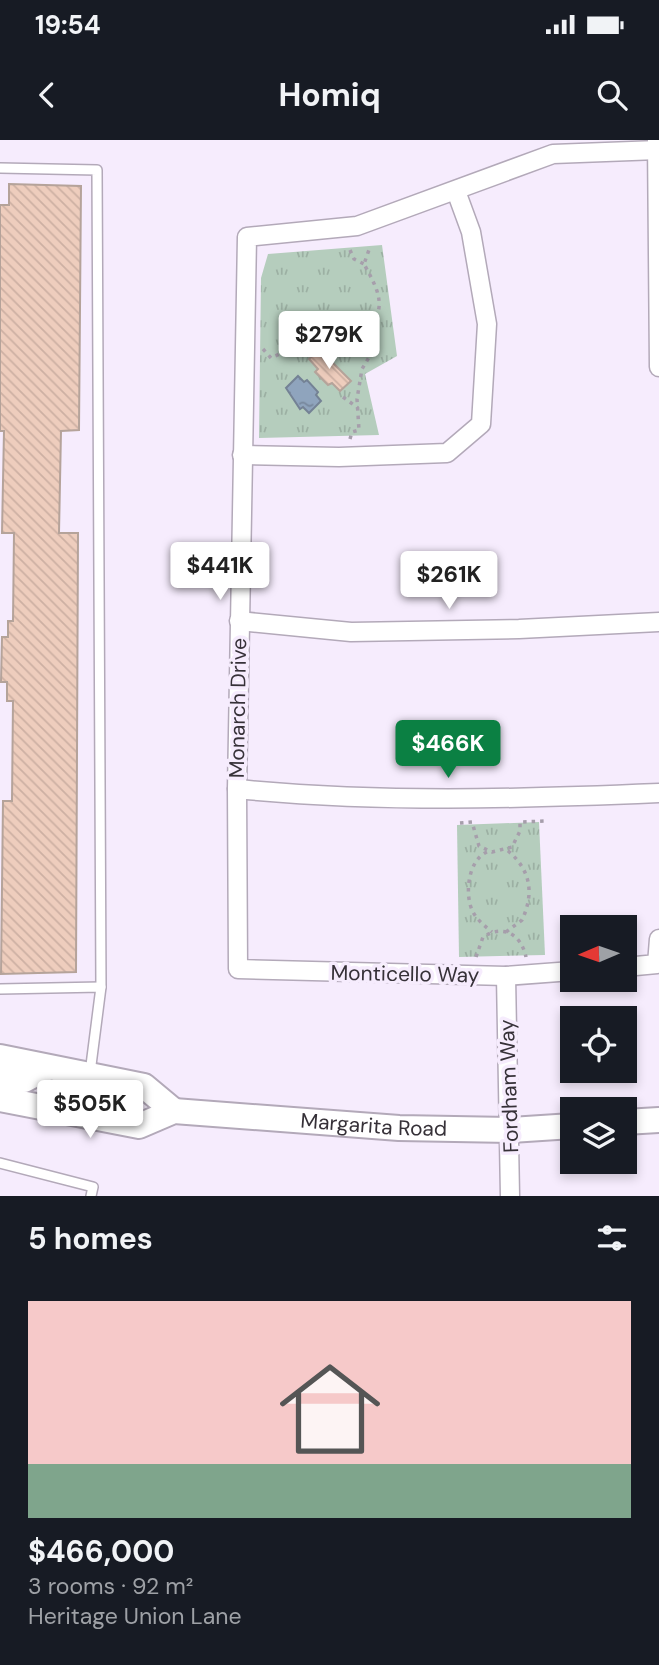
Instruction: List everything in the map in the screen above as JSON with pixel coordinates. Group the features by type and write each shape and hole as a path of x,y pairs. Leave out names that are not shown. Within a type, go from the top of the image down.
{"main road":[{"path":"0,1057 144,1086 174,1111"},
{"path":"0,1077 24,1080 47,1068"},
{"name":"Margarita Road","path":"0,1099 139,1126 174,1111 386,1127 511,1130 560,1127"},
{"path":"637,1121 659,1120"}],"street":[{"path":"242,455 339,457 447,453 481,424 487,324 471,232 456,191 553,154 658,145 659,367"},
{"name":"Monarch Drive","path":"238,969 239,621 247,237 357,226 456,191"},
{"path":"239,621 351,632 519,629 659,622"},
{"path":"237,789 322,798 490,800 659,793"},
{"path":"637,966 657,964 659,939"},
{"name":"Monticello Way","path":"238,969 506,976 560,972"},
{"name":"Fordham Way","path":"506,976 511,1130 510,1196"}],"lane":[{"path":"0,168 97,170 101,987 90,1076"},
{"path":"0,989 101,987"},
{"path":"0,1163 93,1187 91,1196"}],"path":[{"path":"364,264 370,247"},
{"path":"350,250 354,259 364,264 381,301 378,314 367,331"},
{"path":"257,348 262,349 270,360 312,339 334,336 349,326 367,331 373,338 374,349 362,369 359,430"},
{"path":"343,397 358,408"},
{"path":"350,440 352,432 359,430 364,433"},
{"path":"492,932 472,910 470,890 473,866 480,855 489,851 507,850 517,842 520,822 546,821"},
{"path":"460,823 472,822 479,846 489,851"},
{"path":"506,932 522,920 530,888 526,870 507,850"},
{"path":"476,960 483,937 492,932 506,932 522,943 526,957 535,957"}],"green space":[{"path":"382,245 397,356 365,374 379,435 259,438 261,278 268,254"},
{"path":"539,822 545,955 459,957 457,825"}],"water":[{"path":"298,376 304,382 307,380 318,392 316,395 321,401 309,413 303,407 300,409 286,388"}],"building":[{"path":"9,184 81,186 79,430 61,431 59,533 78,533 76,972 1,974 3,801 12,801 13,701 7,701 7,682 1,682 2,637 8,637 8,621 13,621 14,533 2,533 4,431 0,431 0,205 9,205"},
{"path":"319,349 351,381 340,391 332,383 328,385 315,372 318,369 309,359"}]}
